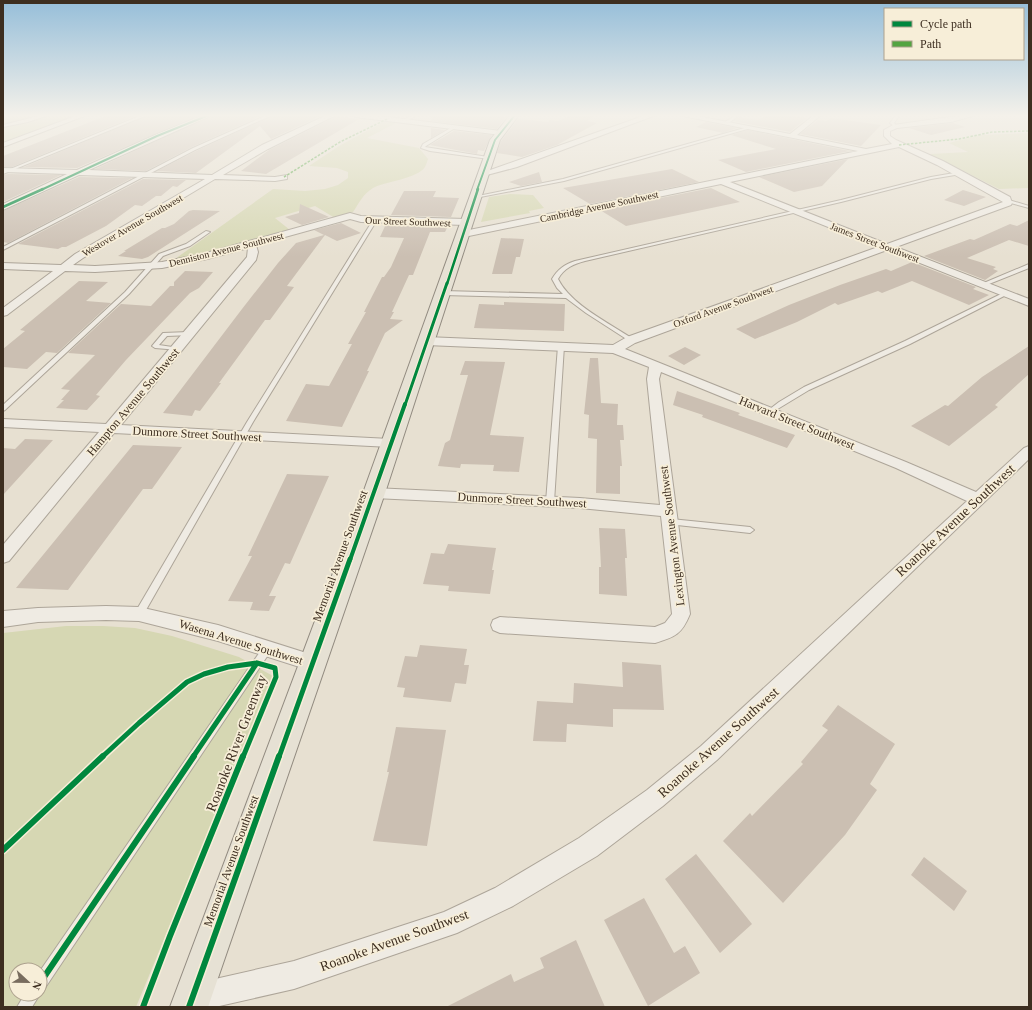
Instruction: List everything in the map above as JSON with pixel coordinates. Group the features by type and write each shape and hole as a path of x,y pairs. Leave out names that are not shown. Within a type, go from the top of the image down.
{"main road":[{"name":"Memorial Avenue Southwest","path":"191,1002 374,493 487,162"}],"street":[{"path":"3,207 101,162"},
{"name":"Westover Avenue Southwest","path":"3,313 61,268 92,248 240,162"},
{"path":"483,174 525,162"},
{"name":"Cambridge Avenue Southwest","path":"465,228 721,181 812,162"},
{"path":"938,162 1009,201"},
{"path":"5,171 275,179 284,177"},
{"name":"James Street Southwest","path":"721,181 1029,303"},
{"name":"Oxford Avenue Southwest","path":"615,349 631,340 1009,201"},
{"name":"Denniston Avenue Southwest","path":"3,266 94,270 150,267 185,261 350,216"},
{"name":"Our Street Southwest","path":"350,216 361,219 465,228"},
{"name":"Hampton Avenue Southwest","path":"3,557 252,258 254,253 250,244"},
{"path":"426,341 615,349"},
{"name":"Harvard Street Southwest","path":"615,349 656,364 769,412 901,465 977,499"},
{"name":"Lexington Avenue Southwest","path":"500,625 655,635 668,631 677,624 681,614 652,379 656,364"},
{"name":"Dunmore Street Southwest","path":"3,423 390,444"},
{"name":"Roanoke Avenue Southwest","path":"191,1002 294,975 448,924 504,897 588,847 655,798 709,754 1029,450"},
{"name":"Dunmore Street Southwest","path":"374,493 550,502 670,516"},
{"name":"Wasena Avenue Southwest","path":"3,619 38,615 106,612 139,614 218,633 312,663"}],"lane":[{"path":"5,171 27,162"},
{"path":"3,249 170,162"},
{"path":"475,197 570,178 627,162"},
{"path":"631,340 583,308 568,296 559,287 555,279 557,274 568,265 931,178 960,173"},
{"path":"1009,201 1029,207"},
{"path":"139,614 242,436 375,220"},
{"path":"3,409 127,293 161,255 188,245 208,232"},
{"path":"982,285 1029,266"},
{"path":"443,293 568,296"},
{"path":"769,412 784,401 813,384 874,358 1005,294"},
{"path":"177,349 155,346 165,334 189,334"},
{"path":"550,502 561,346"},
{"path":"670,516 750,530"},
{"path":"48,971 267,649"}],"green space":[{"path":"315,162 427,162 425,167 415,174 385,183 370,190 359,202 353,212 335,218 315,206 275,218 290,230 198,256 175,259 273,189 305,191 325,189 338,185 348,178 348,172 337,168 309,166"},
{"path":"946,162 1029,162 1029,188 999,189"},
{"path":"510,194 533,195 544,208 529,211 530,213 481,222 489,197"},
{"path":"66,626 135,628 172,636 239,657 273,676 136,1007 3,1007 3,633"}],"building":[{"path":"3,162 24,162 12,167 3,167"},
{"path":"36,162 91,162 77,168 24,167"},
{"path":"110,162 163,162 146,171 95,169"},
{"path":"174,162 211,162 196,173 157,171"},
{"path":"253,162 286,162 266,174 241,171"},
{"path":"723,162 795,162 746,172"},
{"path":"833,162 845,162 822,186 794,192 759,177"},
{"path":"672,169 699,182 590,204 563,188"},
{"path":"539,172 542,182 521,186 509,182"},
{"path":"3,175 61,175 3,202"},
{"path":"79,177 132,178 8,243 3,242 3,211"},
{"path":"143,179 186,180 177,187 173,186 161,196 156,196 142,206 135,205 106,226 66,247 58,249 18,244"},
{"path":"711,188 740,202 626,226 600,210"},
{"path":"963,190 986,197 964,206 944,200"},
{"path":"404,191 436,191 433,197 459,198 451,217 391,215"},
{"path":"300,204 329,217 302,225 285,217 299,213"},
{"path":"189,211 220,211 148,257 142,259 118,256 162,228 174,224"},
{"path":"1029,220 1029,246 1009,240 967,258 996,267 993,269 998,271 985,280 924,256 970,239 974,240 1010,224 1017,226"},
{"path":"341,223 361,233 337,241 325,235 287,286 294,287 270,320 265,320 200,411 195,410 192,416 163,413 242,309 278,263 296,243 324,235 314,230"},
{"path":"386,224 448,226 445,232 430,232 413,275 409,275 390,319 403,320 385,333 367,371 369,371 342,427 286,421 306,384 329,386 352,344 348,344 366,312 364,312 382,277 384,277 391,267 404,238 380,237"},
{"path":"501,238 524,239 520,257 516,257 512,274 492,274"},
{"path":"912,262 976,287 973,289 989,295 969,305 912,281 882,293 878,291 838,305 835,303 797,322 755,339 736,329 789,305 840,285 886,269 891,271"},
{"path":"185,271 213,272 199,288 190,293 126,360 96,395 100,396 87,410 56,408 64,400 61,400 70,390 61,389 95,355 68,353 121,304 151,306 170,286 174,286 174,282"},
{"path":"79,281 108,282 86,301 111,303 57,353 46,352 27,369 3,367 3,349 25,331 20,330"},
{"path":"504,302 565,304 564,331 474,328 479,304 504,305"},
{"path":"1029,346 1029,374 995,405 998,407 949,446 911,426 945,405 948,406 982,377"},
{"path":"685,347 701,355 684,365 668,356"},
{"path":"590,358 598,358 601,403 618,404 617,425 623,425 624,440 620,440 622,466 620,466 620,494 596,493 597,439 588,438 589,415 584,414"},
{"path":"465,361 505,362 490,435 524,437 519,472 493,471 494,465 461,464 460,468 438,466 445,443 450,440 468,375 460,375"},
{"path":"677,391 740,413 738,415 795,435 787,448 702,417 703,415 673,405"},
{"path":"25,439 53,440 3,495 3,448 15,449"},
{"path":"133,445 182,447 152,489 143,489 68,590 16,588"},
{"path":"287,474 329,476 290,564 285,563 269,596 276,596 269,611 250,610 253,602 228,601 252,556 248,556"},
{"path":"599,528 625,529 627,596 599,594 599,567 601,567"},
{"path":"448,544 496,548 490,594 448,591 449,586 423,584 431,553 444,554"},
{"path":"420,645 467,649 464,665 469,665 466,684 455,683 451,702 403,697 405,688 397,687 405,656 417,657"},
{"path":"622,662 661,665 664,710 613,709 613,727 567,724 566,742 533,741 537,701 573,703 574,683 623,687"},
{"path":"838,705 895,744 870,784 877,790 845,835 783,903 723,841 750,813 752,816 803,764 801,762 828,730 822,726"},
{"path":"396,727 446,730 427,846 373,841 389,772 387,772"},
{"path":"696,854 752,924 720,953 665,879"},
{"path":"924,857 967,891 954,911 911,875"},
{"path":"644,898 674,953 685,946 700,973 648,1006 604,920"},
{"path":"576,940 605,1007 446,1007 511,974 514,982 544,968 540,958"}],"marked path":[{"path":"284,177 308,162"}],"cycle path":[{"path":"3,207 100,162"},
{"path":"189,1007 374,493 464,234 466,222 487,162"},
{"name":"Roanoke River Greenway","path":"3,850 139,723 187,682 204,674 228,667 257,663 275,668 276,677 170,936 143,1007"},
{"name":"Roanoke River Greenway","path":"48,971 257,663"}]}
